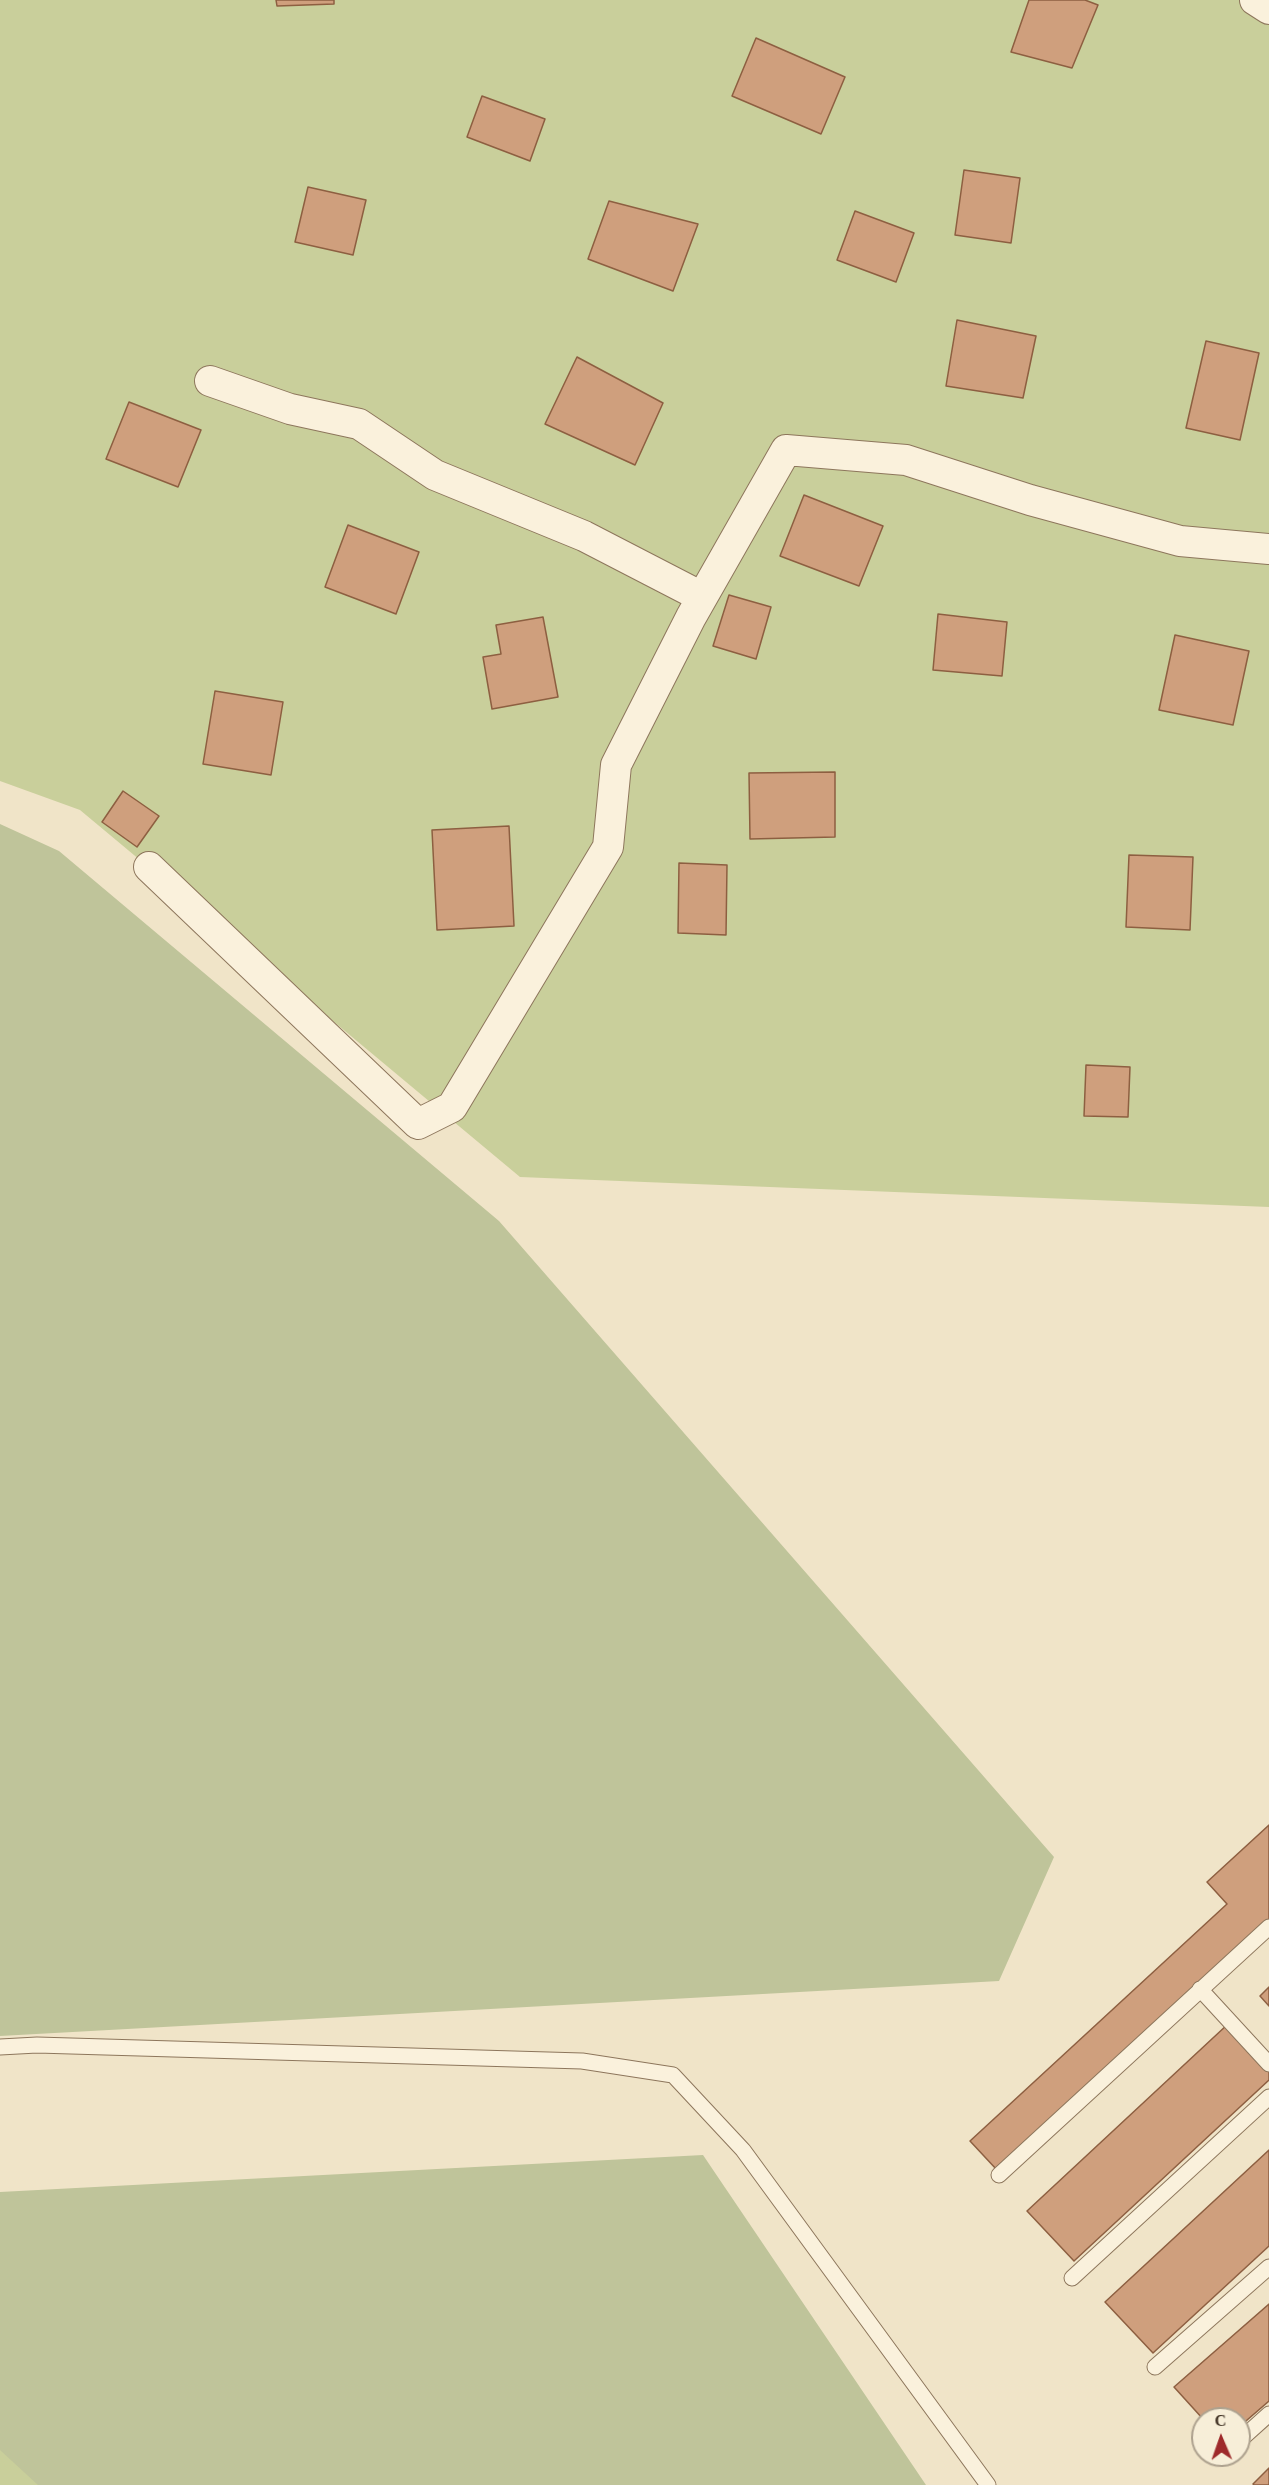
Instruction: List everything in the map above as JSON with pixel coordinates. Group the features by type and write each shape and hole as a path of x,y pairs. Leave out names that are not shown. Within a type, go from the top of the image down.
{"street":[{"path":"1255,0 1269,9"},
{"path":"210,381 290,409 359,424 435,475 584,536 702,597"},
{"path":"149,867 418,1124 452,1107 608,847 616,765 702,597 786,450 906,460 1030,500 1180,541 1269,549"}],"lane":[{"path":"999,2175 1269,1927"},
{"path":"1200,1989 1269,2064"},
{"path":"0,2047 37,2045 582,2061 673,2075 743,2150 988,2485"},
{"path":"1072,2278 1269,2097"},
{"path":"1155,2367 1269,2267"},
{"path":"1251,2430 1269,2414"}],"green space":[{"path":"0,0 1269,0 1269,1207 520,1177 80,810 0,781"},
{"path":"0,824 59,851 499,1221 1054,1857 999,1981 0,2036"},
{"path":"703,2155 926,2485 38,2485 0,2450 0,2192"},
{"path":"0,2443 45,2485 0,2485"}],"building":[{"path":"276,0 334,0 334,4 277,6"},
{"path":"1029,0 1085,0 1098,5 1072,68 1011,52"},
{"path":"756,38 845,77 821,134 732,96"},
{"path":"482,96 545,119 530,161 467,137"},
{"path":"964,170 1020,178 1011,243 955,235"},
{"path":"308,187 366,200 353,255 295,242"},
{"path":"609,201 698,224 673,291 588,259"},
{"path":"855,211 914,233 896,282 837,260"},
{"path":"957,320 1036,336 1023,398 946,386"},
{"path":"1206,341 1259,353 1240,440 1186,428"},
{"path":"577,357 663,403 635,465 545,424"},
{"path":"129,402 201,430 178,487 106,459"},
{"path":"804,495 883,526 859,586 780,556"},
{"path":"348,525 419,552 396,614 325,587"},
{"path":"729,595 771,607 756,659 713,646"},
{"path":"938,614 1007,622 1002,676 933,670"},
{"path":"543,617 558,697 492,709 483,657 501,654 496,625"},
{"path":"1175,635 1249,651 1233,725 1159,710"},
{"path":"215,691 283,702 271,775 203,764"},
{"path":"835,772 835,837 750,839 749,773"},
{"path":"123,791 159,816 137,847 102,822"},
{"path":"509,826 514,926 437,930 432,830"},
{"path":"1129,855 1193,857 1190,930 1126,927"},
{"path":"679,863 727,865 726,935 678,933"},
{"path":"1086,1065 1130,1067 1128,1117 1084,1116"},
{"path":"1269,1825 1269,1920 997,2170 970,2141 1227,1904 1207,1882"},
{"path":"1269,1987 1269,2006 1260,1996"},
{"path":"1228,2024 1269,2068 1269,2080 1074,2261 1027,2211"},
{"path":"1269,2150 1269,2246 1153,2353 1105,2302"},
{"path":"1269,2304 1269,2401 1251,2417 1251,2407 1192,2407 1174,2387"},
{"path":"1269,2468 1269,2485 1254,2485 1253,2484"}]}
